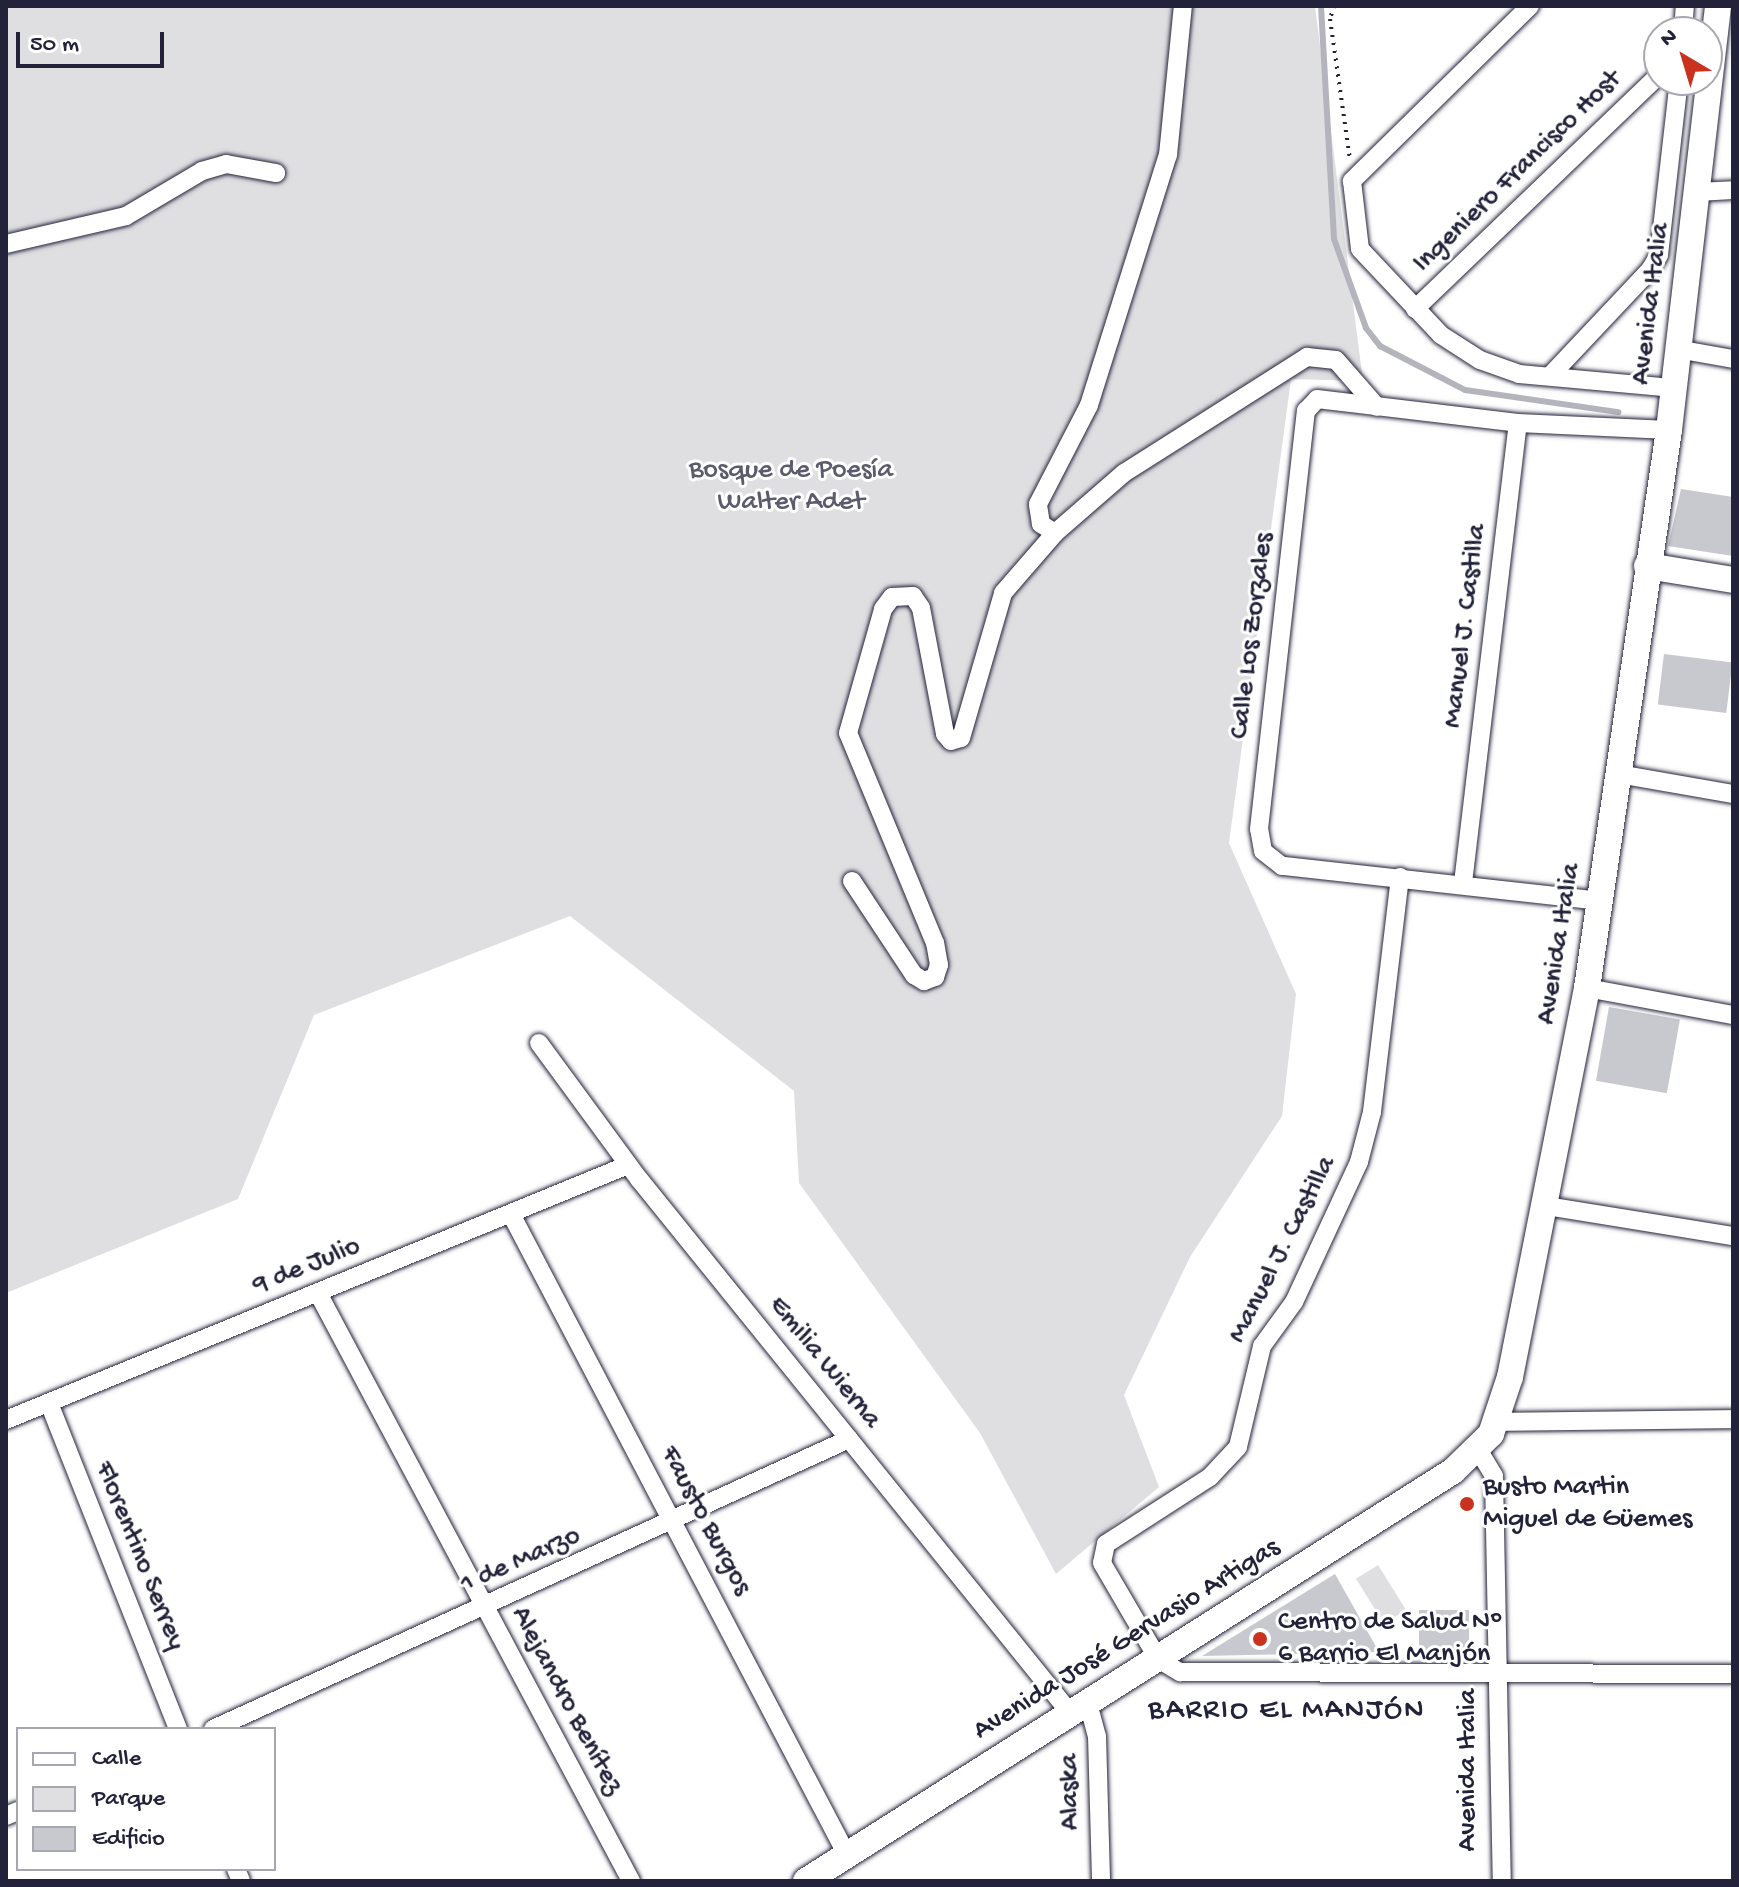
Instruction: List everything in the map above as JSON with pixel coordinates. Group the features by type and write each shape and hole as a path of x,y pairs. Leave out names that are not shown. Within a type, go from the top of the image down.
{"main road":[{"name":"Avenida Italia","path":"1479,1451 1496,1422 1547,1206 1587,988 1669,430 1718,6"},
{"path":"1647,566 1733,580"},
{"name":"Avenida José Gervasio Artigas","path":"806,1881 1158,1659 1479,1451"}],"street":[{"path":"1055,533 1041,524 1038,504 1089,405 1164,171 1173,129 1183,6"},
{"path":"1530,6 1352,181 1360,249 1441,335 1480,360 1519,374 1674,388"},
{"name":"Ingeniero Francisco Host","path":"1415,309 1643,90"},
{"path":"1550,376 1650,270 1659,255 1677,96"},
{"path":"6,244 126,216 202,171 226,164 276,173"},
{"path":"1697,192 1733,190"},
{"path":"1677,349 1733,359"},
{"path":"852,881 914,975 924,981 935,977 935,943 851,747 850,713 883,609 892,597 913,596 921,608 945,734 951,741 961,738 1003,593 1055,533 1145,458 1307,357 1336,360 1377,407 1518,423 1669,430"},
{"name":"Calle Los Zorzales","path":"1377,407 1317,399 1309,403 1259,829 1263,851 1282,866 1400,877"},
{"name":"Manuel J. Castilla","path":"1463,883 1518,423"},
{"path":"1618,774 1733,794"},
{"path":"1400,877 1601,901"},
{"name":"Manuel J. Castilla","path":"1158,1659 1100,1553 1106,1544 1210,1477 1238,1447 1262,1346 1294,1302 1359,1162 1372,1112 1400,877"},
{"path":"1587,988 1733,1015"},
{"name":"Emilia Wierna","path":"539,1043 628,1165 849,1439 1079,1709"},
{"name":"9 de Julio","path":"6,1420 628,1165"},
{"path":"1547,1206 1733,1236"},
{"name":"Fausto Burgos","path":"511,1214 847,1855"},
{"name":"Alejandro Benítez","path":"318,1293 631,1881"},
{"name":"Florentino Serrey","path":"49,1403 177,1727"},
{"path":"1496,1422 1733,1419"},
{"name":"1 de Marzo","path":"217,1727 675,1522 849,1439"},
{"name":"Avenida Italia","path":"1479,1451 1494,1476 1501,1675 1502,1881"},
{"path":"1158,1659 1180,1672 1196,1674 1733,1674"},
{"name":"Alaska","path":"1079,1709 1097,1736 1101,1881"}],"path":[{"path":"1334,6 1330,19 1343,85 1352,181"}],"green space":[{"name":"Bosque de Poesía Walter Adet","path":"6,6 1315,6 1363,381 1291,379 1229,843 1296,994 1282,1116 1190,1257 1124,1395 1159,1487 1056,1574 980,1433 799,1183 794,1091 570,916 314,1015 238,1199 6,1293"},
{"path":"1378,1565 1406,1610 1384,1624 1356,1579"}],"building":[{"path":"1681,489 1733,497 1733,556 1668,546"},
{"path":"1664,654 1732,662 1726,713 1658,705"},
{"path":"1609,1007 1680,1020 1667,1093 1596,1081"},
{"path":"1335,1574 1379,1652 1202,1656"},
{"path":"1419,1610 1469,1610 1469,1650 1419,1650"}],"waterway":[{"path":"1321,6 1334,239 1366,328 1380,346 1465,390 1618,412"}],"place":[{"name":"Busto Martin Miguel de Güemes","path":"1467,1504"},
{"name":"Centro de Salud Nº 6 Barrio El Manjón","path":"1260,1639"}],"district":[{"name":"BARRIO EL MANJÓN","path":"1287,1712"}]}
